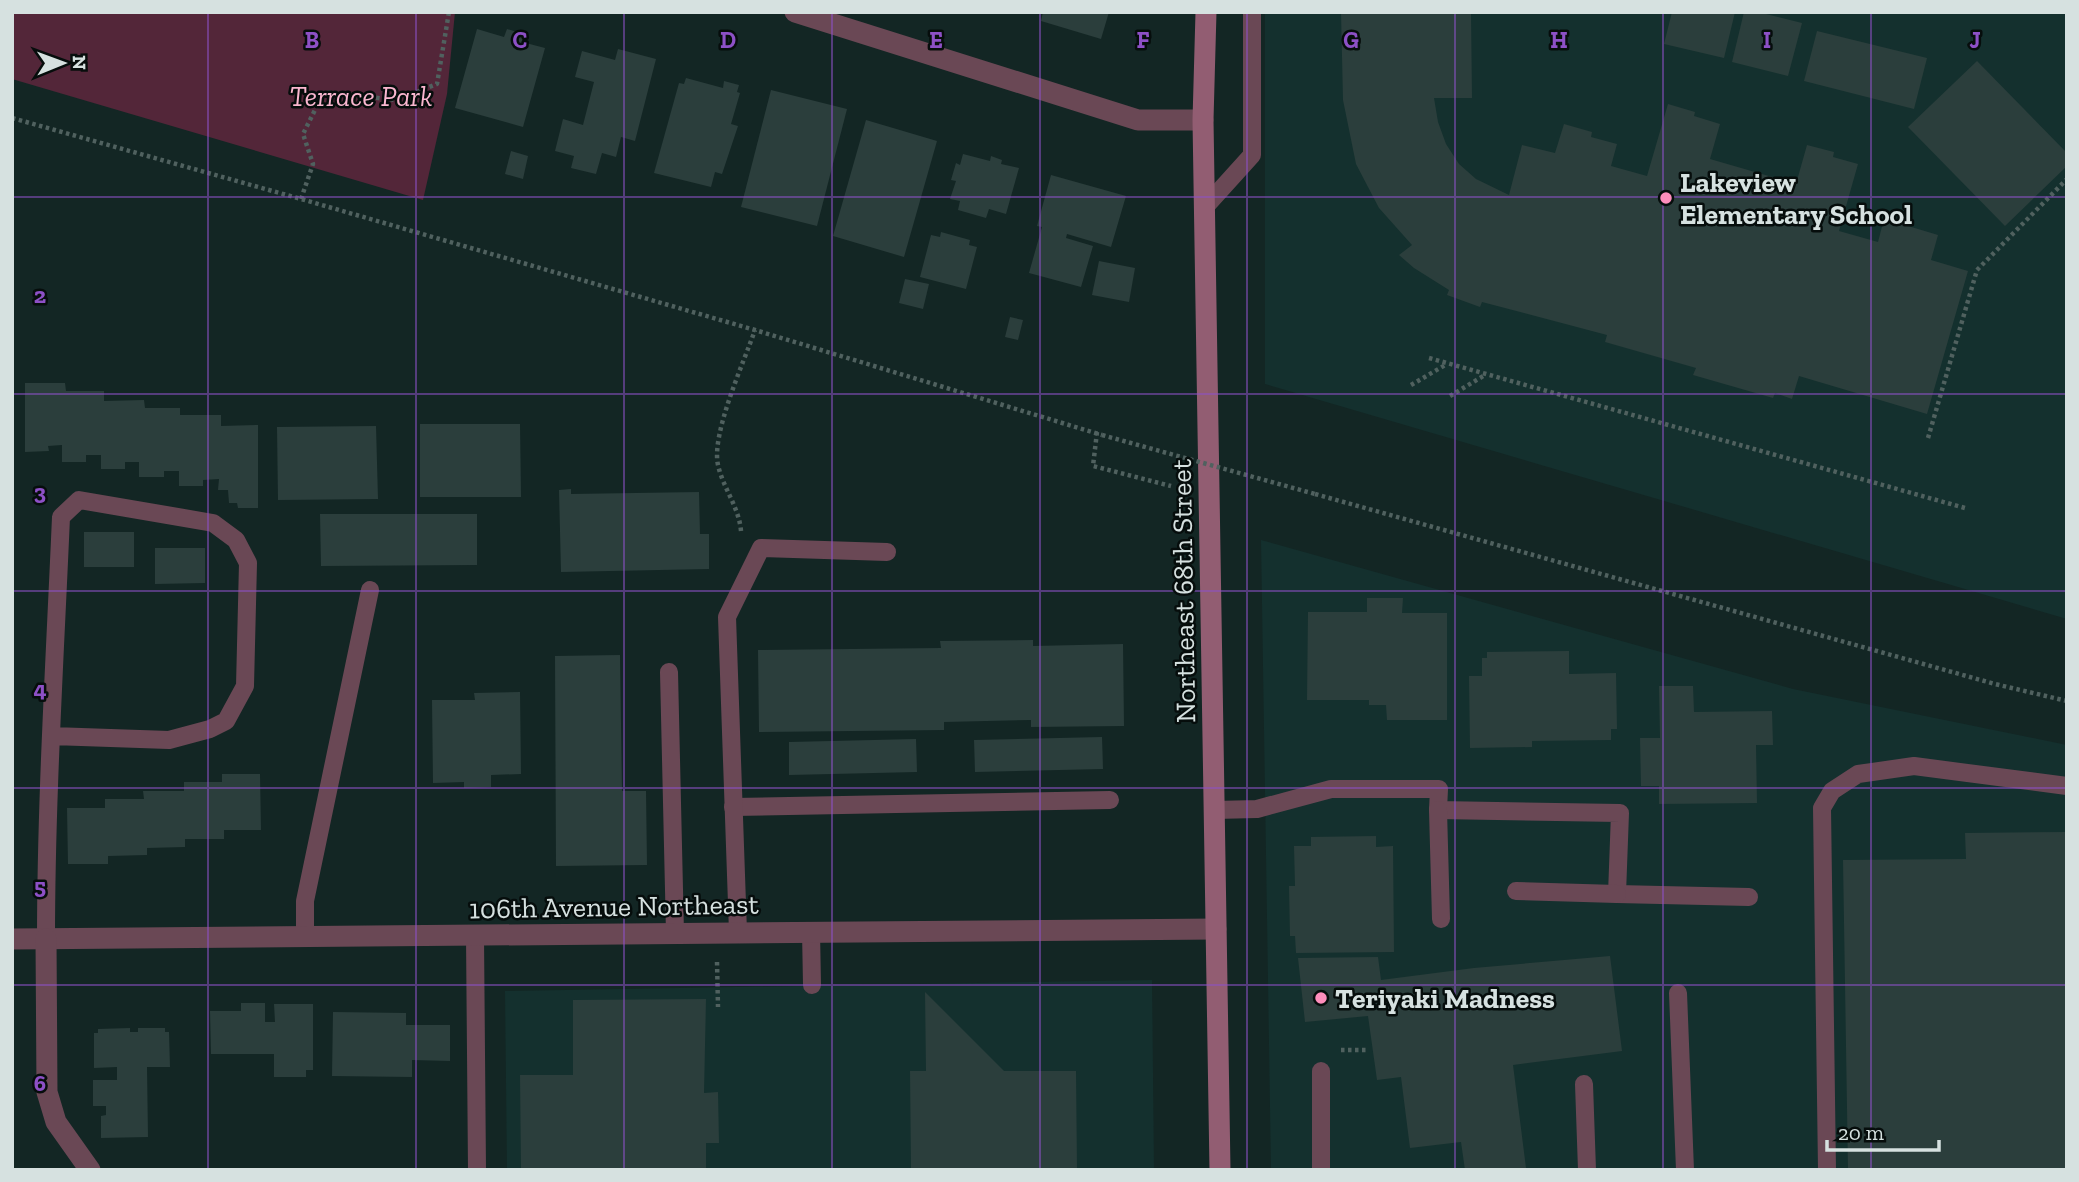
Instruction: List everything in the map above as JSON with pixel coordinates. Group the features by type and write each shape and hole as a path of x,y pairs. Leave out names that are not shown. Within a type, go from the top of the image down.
{"main road":[{"name":"Northeast 68th Street","path":"1206,12 1203,120 1220,1170"}],"street":[{"path":"795,12 1138,121 1203,120"},
{"name":"106th Avenue Northeast","path":"12,939 1216,929"},
{"path":"46,939 47,1092 57,1122 90,1170"}],"lane":[{"path":"1205,207 1252,155 1252,12"},
{"path":"46,939 52,736 61,517 79,500 213,523 236,541 248,563 245,686 226,721 210,729 170,740 52,736"},
{"path":"738,932 727,617 761,548 887,552"},
{"path":"305,938 305,901 370,590"},
{"path":"669,672 675,933"},
{"path":"1827,1170 1822,808 1832,791 1858,774 1914,766 2067,786"},
{"path":"1215,810 1257,809 1331,789 1439,789 1441,919"},
{"path":"733,807 1110,800"},
{"path":"1438,810 1620,813 1617,894"},
{"path":"1516,891 1749,897"},
{"path":"811,931 812,985"},
{"path":"475,936 477,1170"},
{"path":"1678,993 1685,1170"},
{"path":"1321,1070 1321,1170"},
{"path":"1584,1084 1587,1170"}],"path":[{"path":"301,199 313,164 303,134 324,92 396,100 437,84 449,12"},
{"path":"12,118 755,330 1099,433 1968,676 2067,701"},
{"path":"1928,438 1977,270 2067,179"},
{"path":"717,440 755,330"},
{"path":"1429,358 1965,508"},
{"path":"1411,384 1448,363"},
{"path":"1450,396 1486,374"},
{"path":"1099,433 1093,466 1171,486"},
{"path":"717,961 718,1007"},
{"path":"1341,1050 1368,1050"}],"shaded area":[{"name":"Lakeview Elementary School","path":"1265,12 2067,12 2067,619 1265,384"},
{"path":"1261,540 1793,689 2067,745 2067,1170 1271,1170"},
{"path":"1152,980 1154,1170 507,1170 505,991"}],"green space":[{"name":"Terrace Park","path":"12,12 455,12 447,94 423,200 12,79"}],"building":[{"path":"1043,12 1109,12 1101,39 1041,21"},
{"path":"1341,12 1471,12 1472,98 1434,98 1438,122 1446,144 1459,164 1476,179 1509,195 1522,145 1555,153 1564,124 1592,132 1591,137 1617,144 1611,166 1647,176 1668,104 1695,112 1694,116 1720,124 1710,159 1796,184 1807,145 1834,152 1833,157 1858,164 1839,231 1878,242 1885,215 1909,222 1908,226 1938,235 1931,260 1968,271 1927,414 1799,376 1792,399 1775,393 1773,398 1693,375 1696,368 1605,342 1607,335 1482,302 1480,307 1447,295 1449,290 1399,255 1412,245 1379,208 1356,164 1343,100"},
{"path":"1672,12 1735,12 1724,58 1664,44"},
{"path":"1744,12 1758,12 1802,23 1788,76 1732,62"},
{"path":"477,29 504,37 507,29 524,34 522,42 545,48 523,127 455,108"},
{"path":"1817,31 1927,58 1914,109 1804,81"},
{"path":"618,49 656,59 635,141 621,137 616,157 602,153 596,174 571,168 574,156 555,151 563,119 583,125 594,82 575,77 582,51 615,60"},
{"path":"1977,61 2067,153 2067,166 2005,226 1908,127"},
{"path":"686,78 723,88 724,81 739,85 737,92 740,93 731,124 738,126 722,174 715,172 711,187 654,173 679,83 684,84"},
{"path":"771,90 847,109 817,226 741,207"},
{"path":"866,120 937,141 904,257 833,236"},
{"path":"511,151 528,156 523,179 505,174"},
{"path":"963,154 990,161 991,156 1002,160 1001,164 1019,168 1006,214 989,209 986,218 958,210 960,201 950,199 956,181 951,180 956,163 960,165"},
{"path":"1051,175 1126,196 1111,247 1067,234 1066,238 1093,246 1081,287 1029,273 1042,227 1037,226"},
{"path":"941,232 970,240 969,245 977,247 966,289 920,277 931,235 940,237"},
{"path":"1099,261 1135,268 1129,302 1092,295"},
{"path":"905,279 929,284 923,309 899,303"},
{"path":"1010,317 1023,320 1018,340 1005,337"},
{"path":"25,383 65,383 66,391 104,391 104,401 144,400 145,408 180,408 180,415 221,415 221,426 258,425 258,508 238,508 237,503 229,503 228,490 218,490 219,479 203,480 203,486 179,486 179,471 164,471 164,477 139,477 139,462 125,462 125,469 101,469 101,455 86,455 86,462 62,462 62,445 48,446 49,451 25,452"},
{"path":"420,424 520,424 521,497 420,497"},
{"path":"376,426 378,499 278,500 277,427"},
{"path":"571,489 571,494 699,492 700,534 709,534 709,569 561,572 559,490"},
{"path":"320,514 477,514 477,565 321,566"},
{"path":"84,532 134,532 134,567 84,567"},
{"path":"155,548 205,548 205,583 155,584"},
{"path":"1367,598 1403,598 1402,613 1447,613 1447,720 1387,720 1386,705 1369,705 1369,700 1307,700 1308,612 1367,612"},
{"path":"1033,640 1033,646 1123,644 1124,726 1031,727 1031,720 944,722 944,730 759,732 758,650 941,648 940,641"},
{"path":"1569,651 1569,674 1616,673 1617,729 1611,729 1611,740 1532,741 1532,747 1470,748 1469,676 1482,676 1482,658 1487,658 1487,652"},
{"path":"620,655 622,791 646,791 647,865 556,866 555,656"},
{"path":"1659,686 1693,686 1694,712 1772,711 1773,745 1756,745 1757,803 1659,804 1659,786 1641,786 1640,738 1660,738"},
{"path":"520,692 521,774 491,775 491,787 464,788 464,782 433,783 432,700 475,700 474,693"},
{"path":"1102,737 1103,769 975,772 974,740"},
{"path":"916,739 917,772 789,775 789,742"},
{"path":"222,774 260,774 261,830 224,830 224,839 185,839 185,847 147,848 147,855 108,856 108,864 68,864 67,808 105,808 105,799 144,799 143,791 184,791 184,782 222,782"},
{"path":"2067,832 2067,1170 1848,1170 1843,860 1966,859 1965,833"},
{"path":"1376,836 1376,847 1393,846 1394,952 1296,953 1295,936 1290,936 1289,886 1295,886 1294,846 1311,846 1311,837"},
{"path":"1610,956 1622,1051 1513,1065 1526,1168 1465,1170 1461,1142 1410,1148 1401,1077 1377,1080 1368,1016 1305,1022 1298,958 1378,957 1381,980 1474,968"},
{"path":"925,992 1004,1071 1076,1071 1077,1169 911,1169 910,1071 926,1071"},
{"path":"706,999 704,1093 718,1092 719,1143 706,1143 706,1170 521,1170 520,1075 573,1075 573,1000"},
{"path":"241,1003 265,1003 265,1022 275,1022 274,1004 313,1004 313,1070 306,1070 306,1077 274,1077 274,1054 211,1054 210,1011 241,1011"},
{"path":"333,1012 406,1013 406,1025 450,1025 450,1061 412,1060 412,1077 332,1076"},
{"path":"130,1028 130,1032 138,1032 138,1028 165,1028 165,1032 169,1032 170,1067 147,1067 148,1137 101,1138 101,1116 106,1115 106,1106 93,1106 93,1080 117,1080 117,1067 94,1068 94,1033 98,1033 98,1029"}],"place":[{"name":"Lakeview Elementary School","path":"1666,198"},
{"name":"Teriyaki Madness","path":"1321,998"}]}
